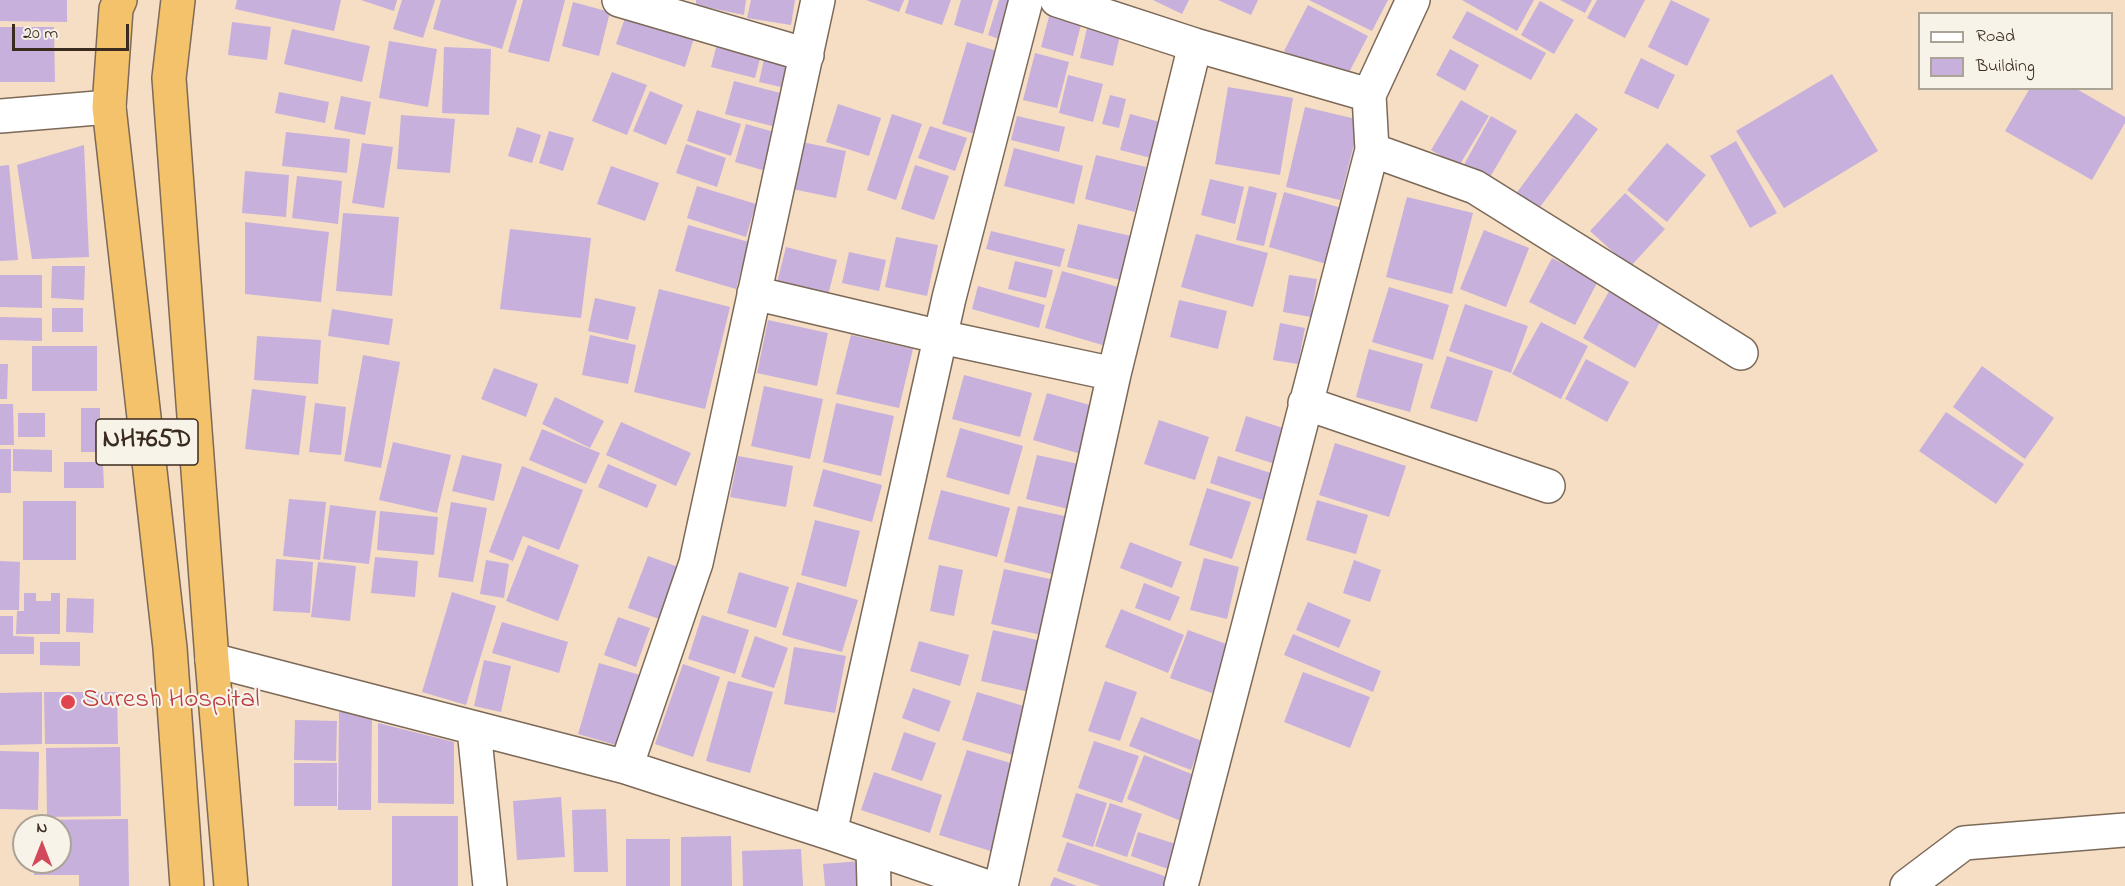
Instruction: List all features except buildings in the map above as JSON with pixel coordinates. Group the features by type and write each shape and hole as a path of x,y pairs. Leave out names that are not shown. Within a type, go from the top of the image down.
{"highway":[{"name":"NH765D","path":"178,0 169,78 231,886"},
{"name":"NH765D","path":"116,3 109,107 170,648 187,886"}],"street":[{"path":"619,0 807,54"},
{"path":"626,767 696,563 818,0"},
{"path":"830,833 952,287 1026,0"},
{"path":"1057,0 1195,45 1368,95"},
{"path":"1181,886 1372,150 1368,95 1413,0"},
{"path":"1001,886 1113,374 1195,45"},
{"path":"0,116 109,107"},
{"path":"1372,150 1475,188 1741,353"},
{"path":"754,293 1113,374"},
{"path":"1305,403 1548,486"},
{"path":"212,660 626,767 985,886"},
{"path":"474,729 490,886"},
{"path":"1907,886 1964,843 2125,830"},
{"path":"873,848 874,886"}],"place":[{"name":"Suresh Hospital","path":"68,702"}]}
